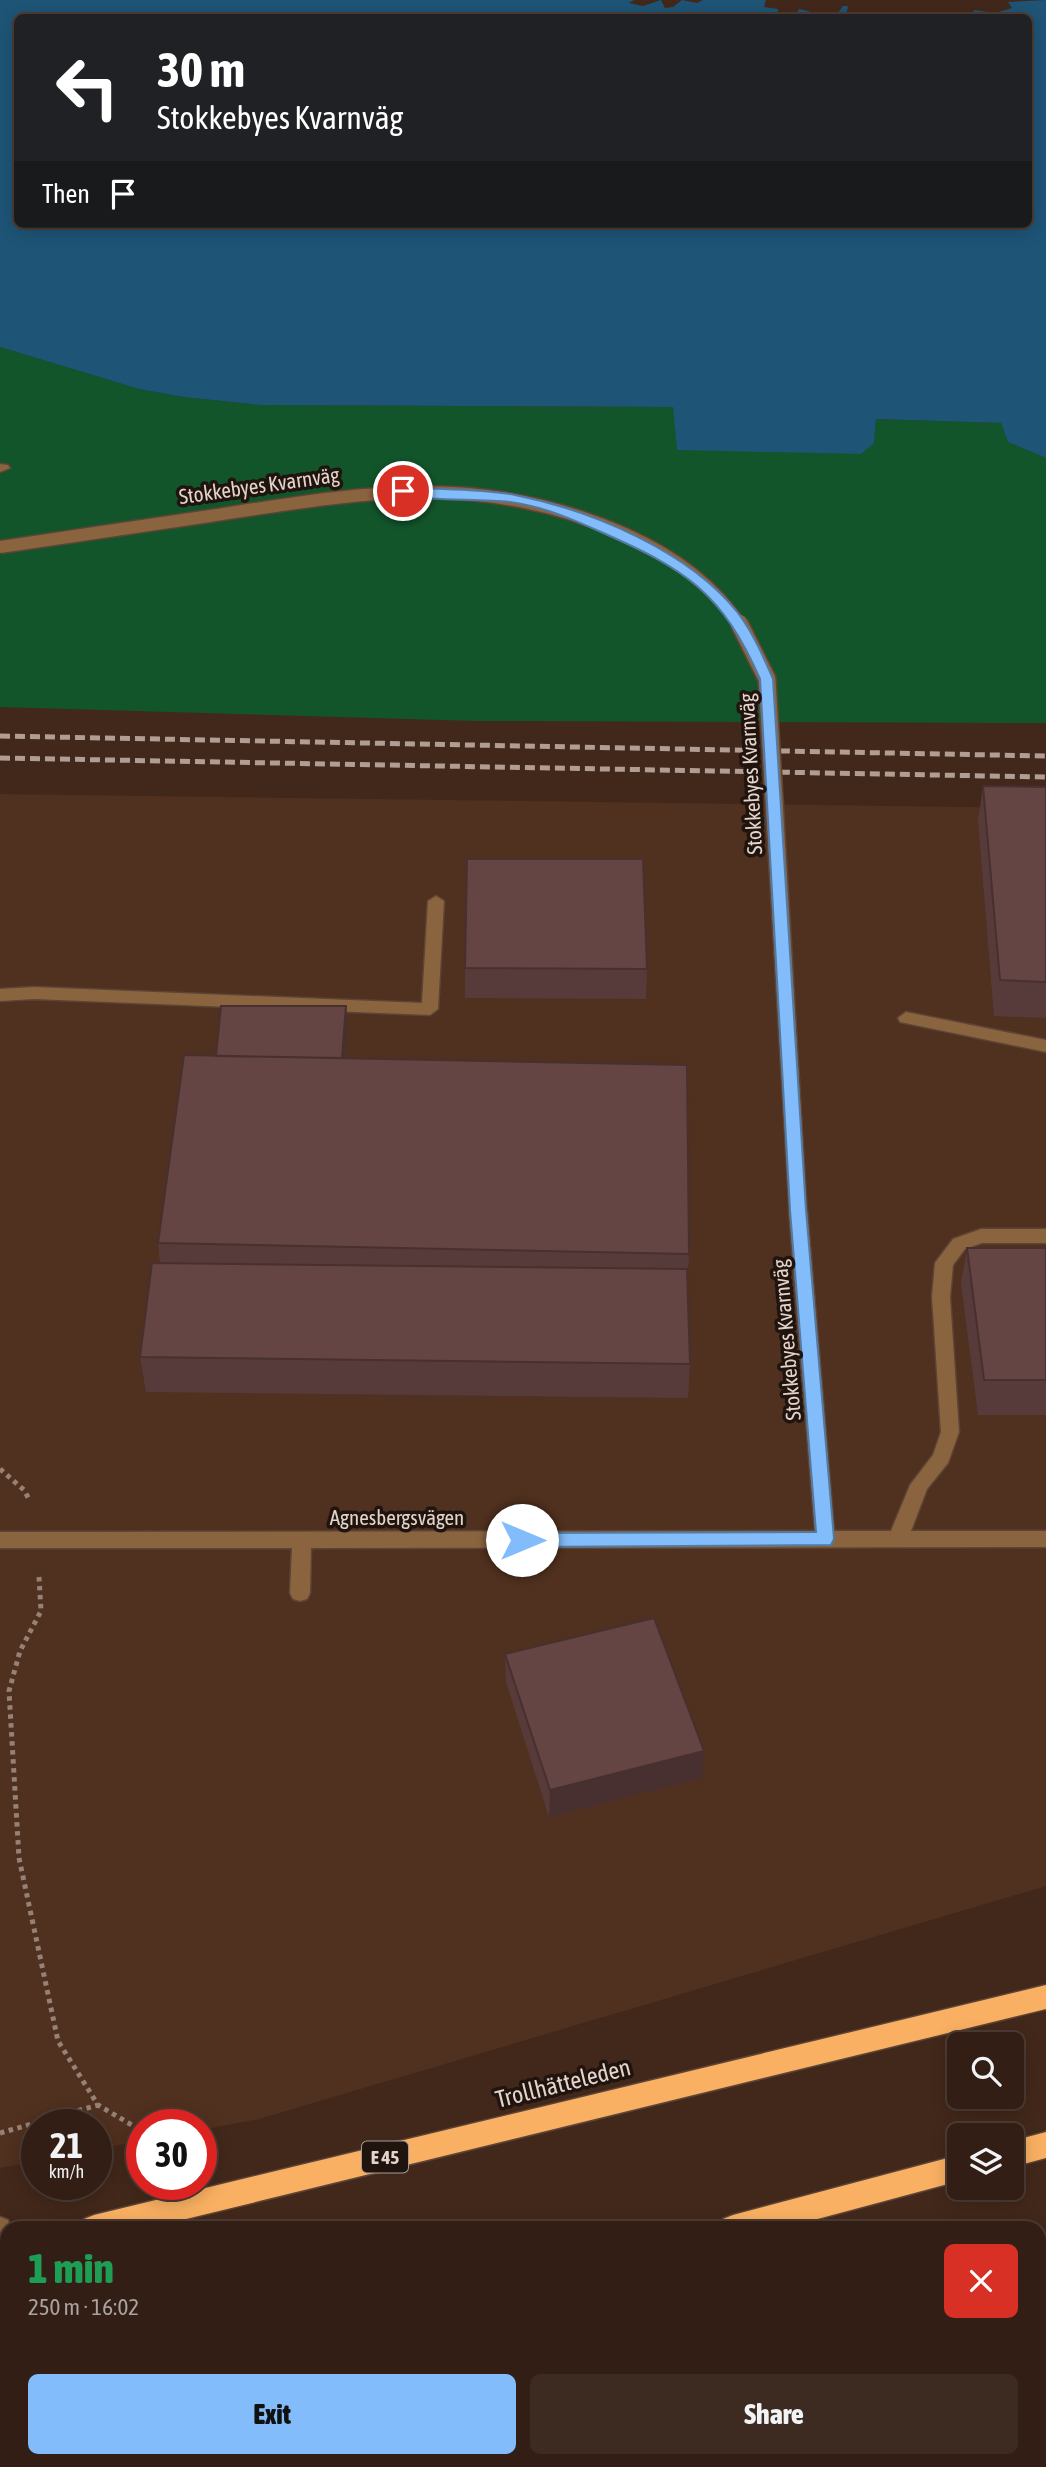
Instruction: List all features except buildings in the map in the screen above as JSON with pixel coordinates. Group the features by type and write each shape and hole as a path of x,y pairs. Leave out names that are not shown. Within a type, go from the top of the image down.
{"highway":[{"name":"Trollhätteleden","path":"123,2221 1046,1997"},
{"path":"1024,2151 1046,2145"},
{"path":"759,2221 947,2171"}],"street":[{"name":"Stokkebyes Kvarnväg","path":"0,547 355,494 403,491 513,498 566,511 662,554 704,584 734,616 752,645 767,679 798,1210 825,1539"},
{"path":"0,995 34,993 430,1009 436,901"},
{"path":"906,1018 1046,1046"},
{"path":"898,1539 919,1485 941,1458 950,1432 942,1297 944,1263 959,1244 981,1236 1046,1236"},
{"name":"Agnesbergsvägen","path":"0,1541 1046,1539"},
{"path":"300,1593 302,1540"}],"path":[{"path":"0,1469 24,1490 37,1515 41,1612 20,1651 9,1691 19,1858 58,2041 98,2105 126,2122"},
{"path":"0,2133 98,2105"}],"shaded area":[{"path":"0,794 1046,808 1046,1886 259,2119 217,2127 217,2109 126,2109 126,2144 112,2146 112,2109 21,2109 21,2164 0,2168"}],"green space":[{"path":"0,347 139,389 183,397 260,405 674,407 677,449 874,443 876,419 1001,423 1008,442 1046,458 1046,723 476,721 0,707"}],"water":[{"path":"0,0 634,0 629,3 643,6 661,0 665,8 673,7 682,0 697,3 703,0 766,0 764,7 778,9 778,12 797,13 799,9 818,14 14,14 14,228 1032,228 1032,14 972,14 974,10 995,13 1012,8 1008,2 1046,0 1046,458 1008,442 1001,423 876,419 874,443 861,454 677,450 673,407 260,405 183,397 139,389 0,347"},
{"path":"843,6 848,6 844,14 827,14 838,13"}],"railway":[{"path":"0,736 1046,756"},
{"path":"0,758 1046,777"}],"route":[{"path":"403,491 513,498 566,511 614,530 662,554 704,584 734,616 752,645 767,679 798,1210 825,1539 522,1540"}]}
